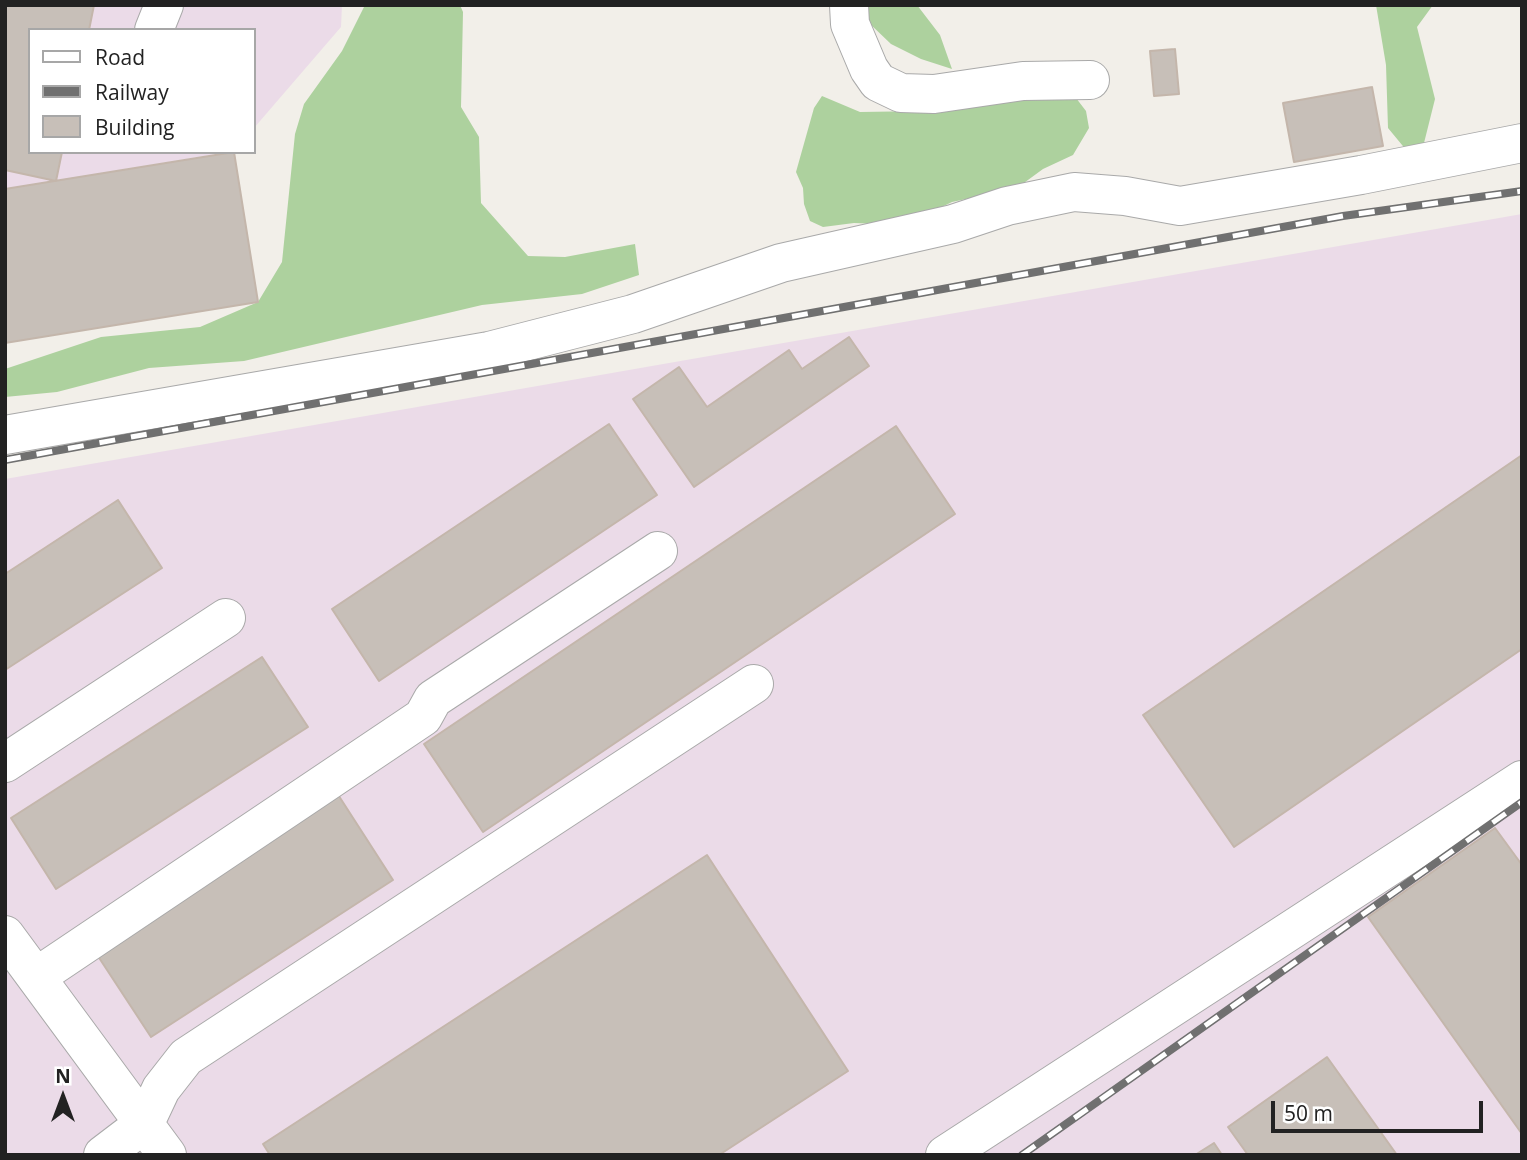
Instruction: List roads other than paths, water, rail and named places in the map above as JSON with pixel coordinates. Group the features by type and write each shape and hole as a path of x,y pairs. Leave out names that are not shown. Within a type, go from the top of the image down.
{"lane":[{"path":"155,28 164,5"},
{"path":"849,5 850,24 869,69 878,82 901,93 934,94 1023,81 1090,80"},
{"path":"5,435 489,351 633,314 780,263 953,224 1007,206 1074,192 1125,196 1180,206 1362,175 1522,143"},
{"path":"36,977 423,717 433,699 658,551"},
{"path":"5,763 226,618"},
{"path":"103,1155 145,1124 161,1089 186,1057 754,684"},
{"path":"945,1155 1522,780"},
{"path":"5,935 167,1155"}],"railway":[{"path":"5,460 1343,216 1522,191"},
{"path":"1022,1155 1522,802"}]}
